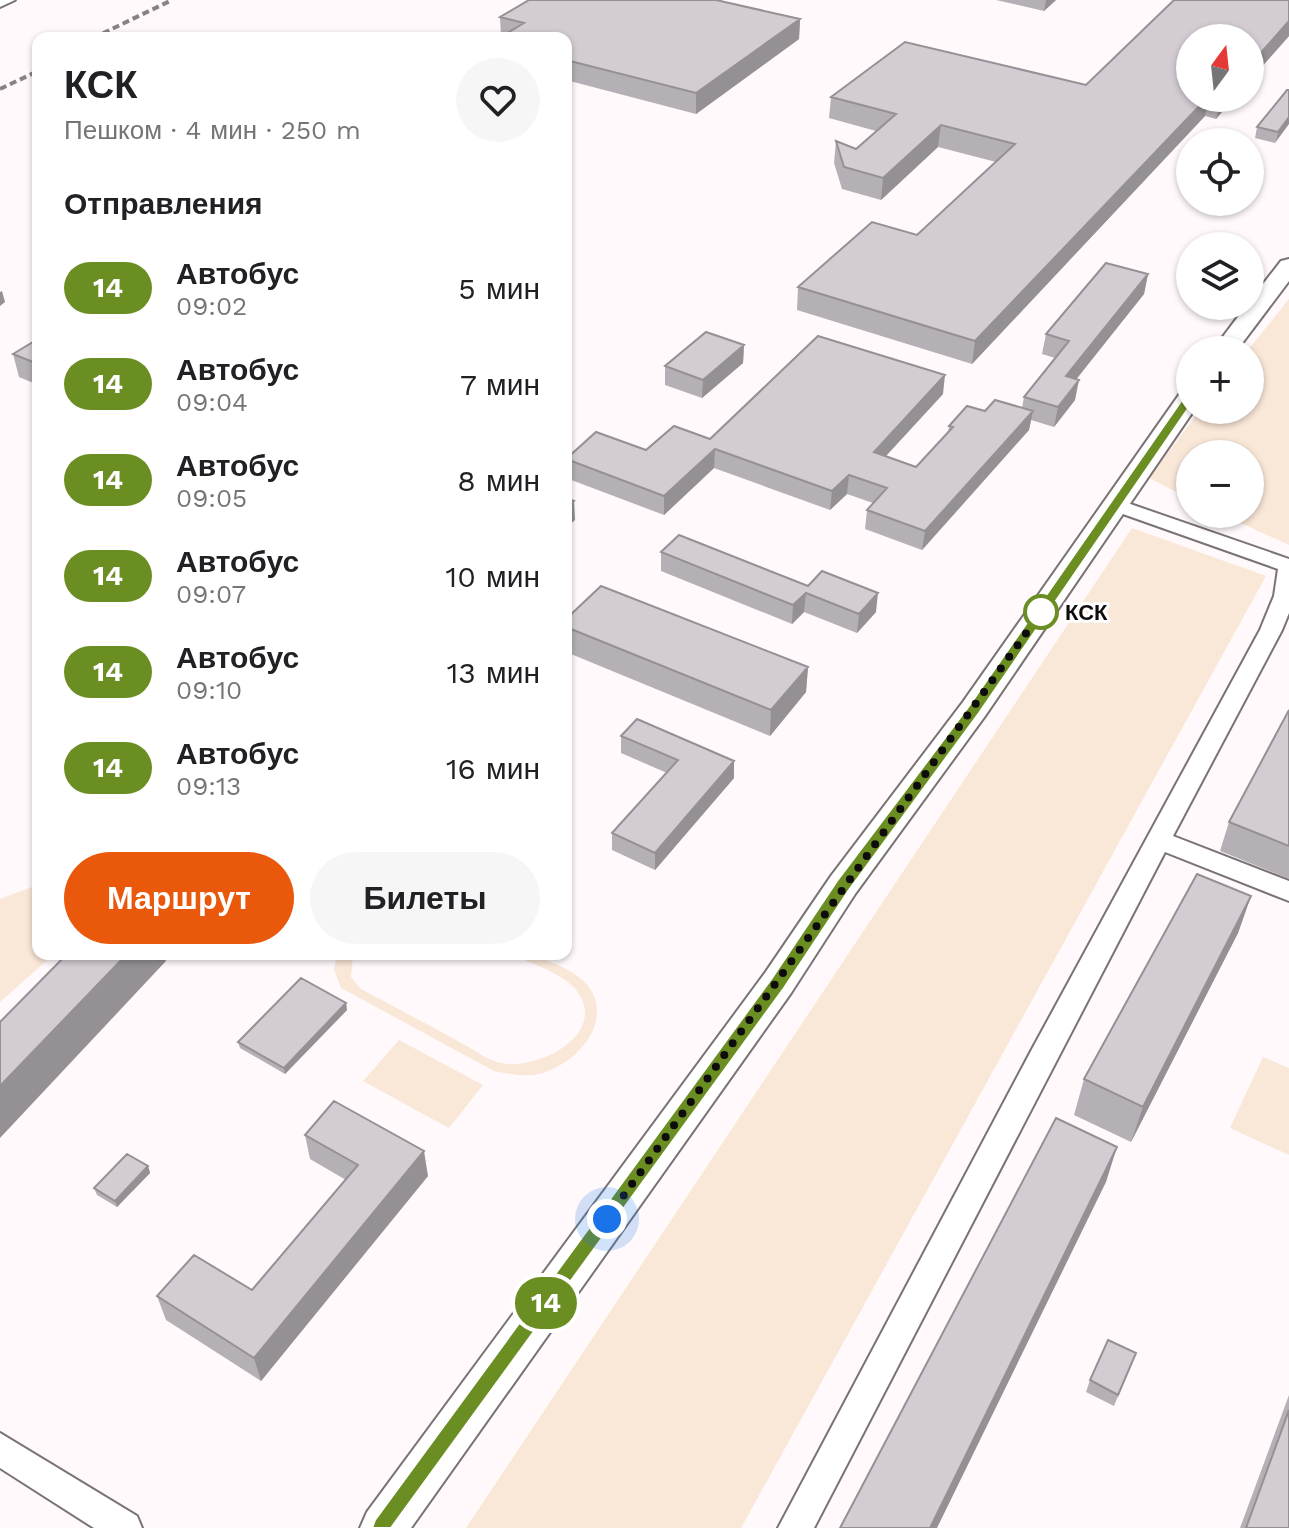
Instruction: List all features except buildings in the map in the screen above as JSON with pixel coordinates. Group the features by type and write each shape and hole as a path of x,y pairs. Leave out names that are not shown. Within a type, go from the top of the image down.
{"street":[{"path":"0,3 8,0"},
{"path":"1236,336 1289,266"},
{"path":"383,1528 778,983 843,885 974,709 1176,416"},
{"path":"795,1528 1271,630 1285,596 1289,566 1113,504"},
{"path":"1159,840 1289,891"},
{"path":"0,1449 125,1528"}],"shaded area":[{"path":"1289,299 1289,545 1252,528 1264,528 1264,440 1178,440 1190,424 1264,424 1264,336 1259,336"},
{"path":"1176,442 1176,492 1149,478"},
{"path":"1132,528 1266,576 741,1528 466,1528"},
{"path":"32,887 32,960 47,960 0,1002 0,899"},
{"path":"336,960 352,960 351,977 361,989 496,1062 516,1064 548,1056 563,1047 583,1024 585,1009 573,987 557,975 524,960 544,960 582,980 593,994 597,1009 595,1024 577,1053 543,1073 525,1075 494,1071 341,988 334,970"},
{"path":"399,1040 483,1085 449,1128 363,1081"},
{"path":"1263,1057 1289,1068 1289,1155 1230,1128"}],"railway":[{"path":"105,32 172,0"},
{"path":"0,89 32,74"}],"bus line":[{"name":"14","path":"383,1528 778,983 843,885 974,709 1176,415"}],"place":[{"name":"КСК","path":"1041,612"}],"route":[{"path":"607,1219 778,983 843,885 933,766 1047,604 1041,612"}]}
